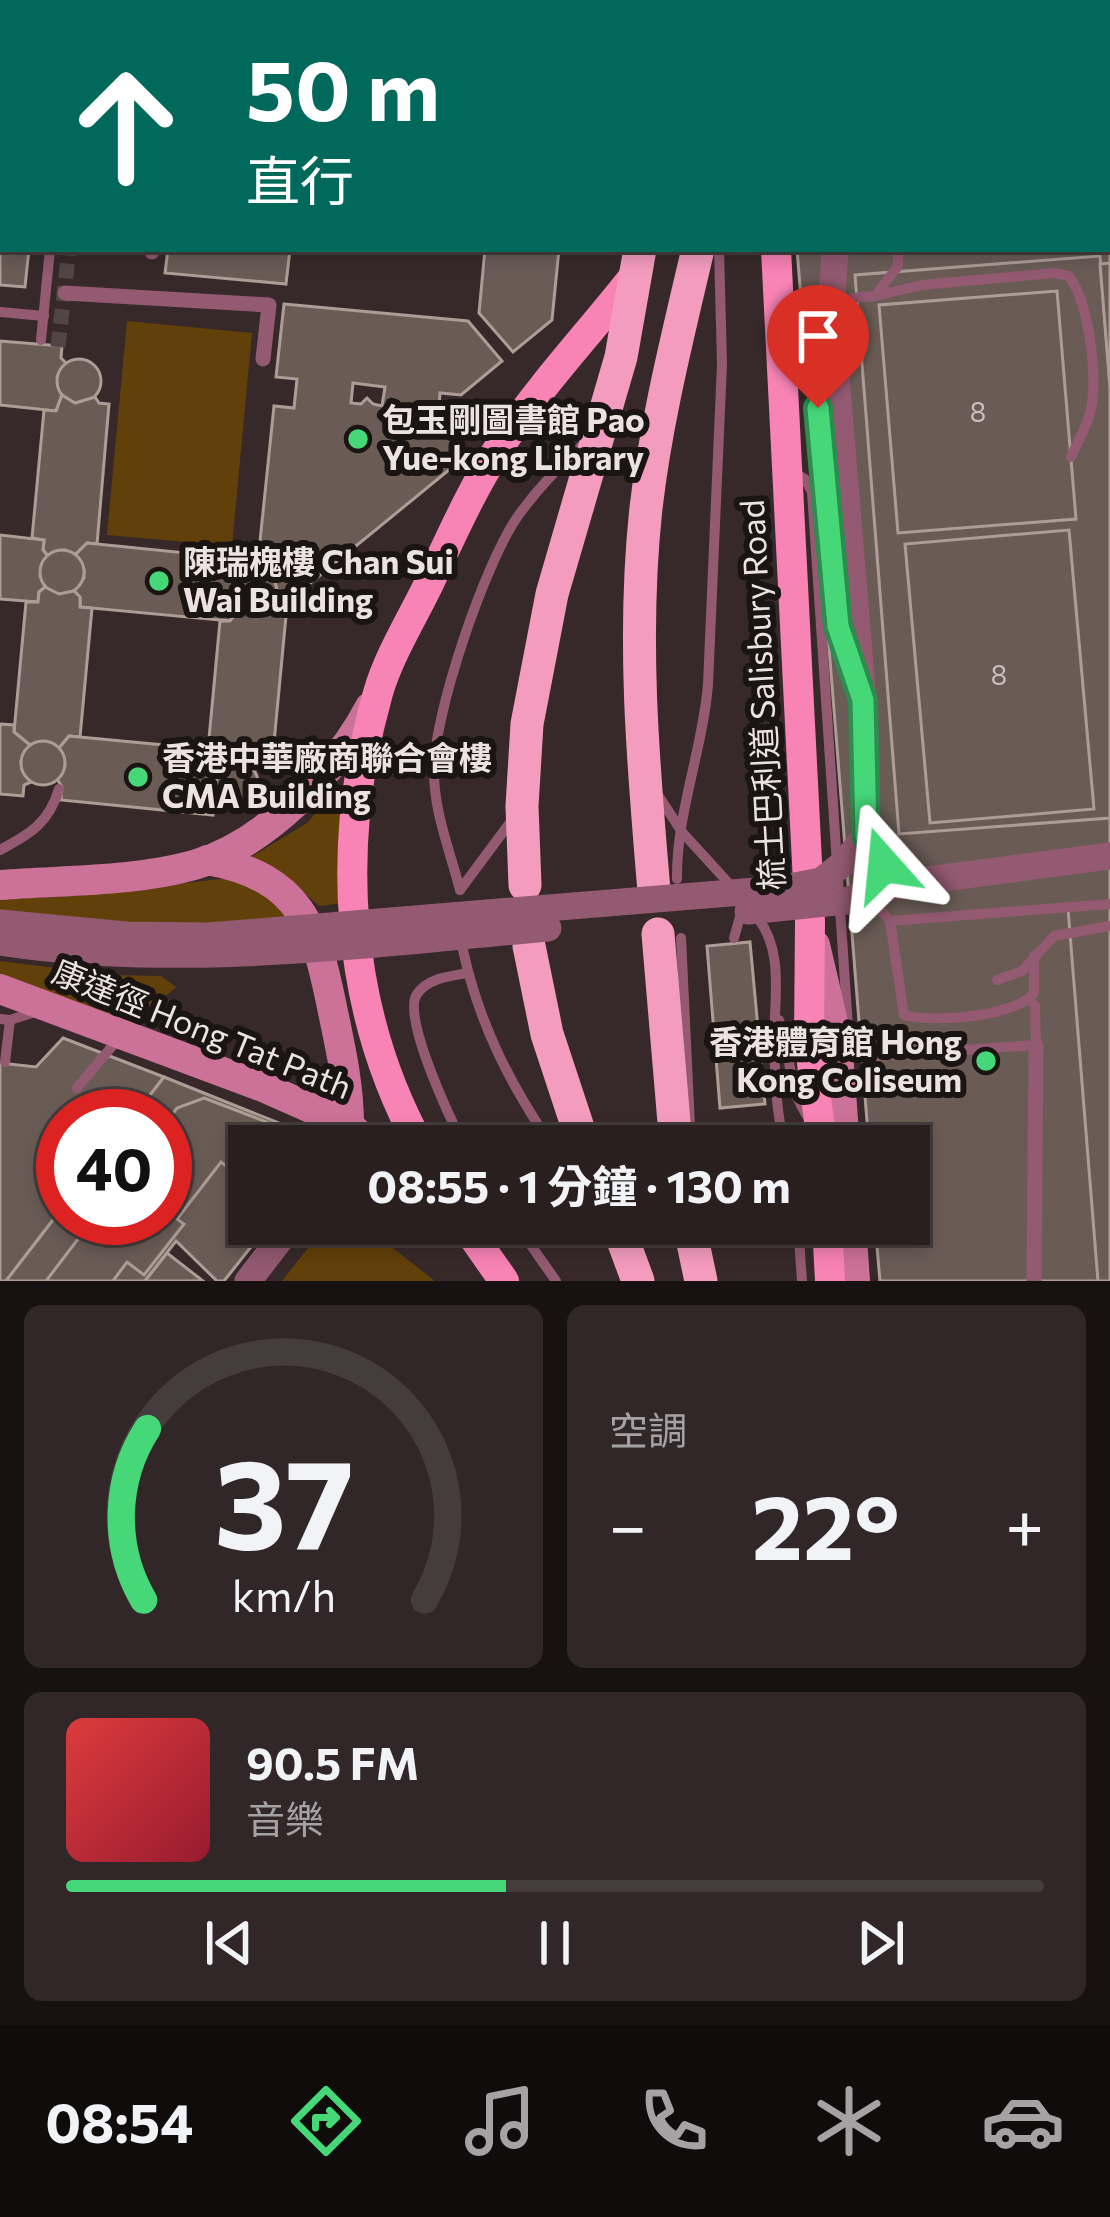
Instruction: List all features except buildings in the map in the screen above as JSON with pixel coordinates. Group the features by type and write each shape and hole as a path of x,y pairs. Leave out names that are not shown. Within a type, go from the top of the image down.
{"highway":[{"path":"666,885 644,774 639,621 646,510 664,399 697,252"},
{"path":"525,886 522,806 527,724 552,594 603,426 637,262"},
{"path":"669,936 675,1125"},
{"path":"530,946 547,1034 577,1125"},
{"path":"623,1245 638,1281"},
{"path":"693,1245 701,1281"}],"main road":[{"name":"梳士巴利道 Salisbury Road","path":"776,252 810,922 809,1037 826,1125"},
{"path":"0,885 125,876 207,860 259,830 310,788 354,737 484,471 637,262"},
{"path":"379,691 352,846 352,929 370,1018 412,1125"},
{"path":"207,860 269,880 310,923 326,975 353,1125"},
{"name":"康達徑 Hong Tat Path","path":"0,989 262,1087 330,1125"},
{"path":"479,1245 504,1281"},
{"path":"828,1245 830,1281"},
{"path":"852,1245 855,1281"}],"street":[{"path":"835,252 831,316 863,700 866,835 877,858 905,884"},
{"path":"65,293 268,305 263,359"},
{"path":"0,923 126,935 208,936 759,892 821,881 845,862 866,835"},
{"path":"0,942 122,955 213,957 781,908 869,897 905,884 1110,856"},
{"path":"1034,1281 1036,1045"},
{"path":"248,1281 276,1245"}],"lane":[{"path":"41,340 54,268 51,252"},
{"path":"666,885 682,832 708,684 722,364 719,252"},
{"path":"875,296 898,266 898,252"},
{"path":"898,266 922,285"},
{"path":"863,700 838,626 814,316 833,302 922,285 1069,276 1085,311 1092,394 1090,415 1071,457"},
{"path":"0,312 44,316"},
{"path":"522,806 460,890 435,795 436,739 452,679 514,521 542,484 603,426"},
{"path":"787,468 805,479 814,510 856,1125"},
{"path":"644,774 682,832 772,934 782,1125"},
{"path":"0,850 44,822 59,789"},
{"path":"869,897 890,921 904,1015 1005,1012 1034,994 1034,956"},
{"path":"734,938 744,901"},
{"path":"890,921 1110,904"},
{"path":"997,980 1022,971 1063,932 1110,926"},
{"path":"669,936 690,1069 690,1125"},
{"path":"463,950 497,1058 539,1125"},
{"path":"454,1125 431,1076 413,1005 417,994 437,979 468,974"},
{"path":"876,1056 1036,1045 1035,1006 1030,1000"},
{"path":"5,1061 5,1020 50,1007"},
{"path":"778,1016 786,1038 791,1090 817,1125"},
{"path":"77,1088 121,1035"},
{"path":"531,1245 556,1281"},
{"path":"799,1245 802,1281"},
{"path":"864,1245 867,1281"}],"shaded area":[{"path":"127,321 252,333 232,546 107,535"},
{"path":"348,789 344,903 319,906 281,872 251,857 307,823 334,793"},
{"path":"230,878 261,892 293,918 164,925 0,916 0,899"},
{"path":"0,961 111,975 161,976 176,987 136,1021 124,1023 0,976"},
{"path":"310,1245 389,1245 435,1281 282,1281"}],"tunnel":[{"path":"58,347 69,252"}],"place":[{"name":"包玉剛圖書館 Pao Yue-kong Library","path":"358,439"},
{"name":"陳瑞槐樓 Chan Sui Wai Building","path":"159,581"},
{"name":"香港中華廠商聯合會樓 CMA Building","path":"138,777"},
{"name":"香港體育館 Hong Kong Coliseum","path":"986,1061"}],"route":[{"path":"818,408 838,626 863,700 866,835 884,865"}]}
